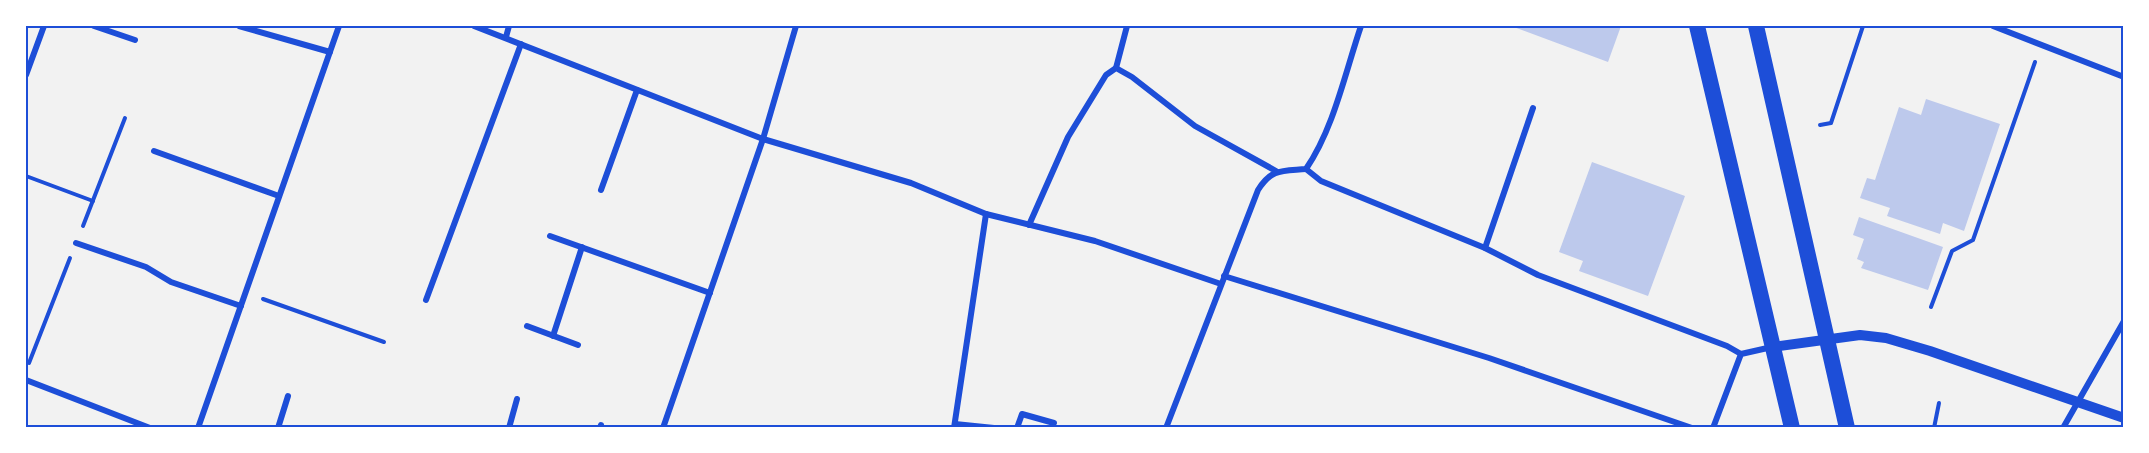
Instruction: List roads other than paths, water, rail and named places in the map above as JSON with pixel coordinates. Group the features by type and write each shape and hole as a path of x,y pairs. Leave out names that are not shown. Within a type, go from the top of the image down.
{"highway":[{"path":"1697,26 1792,428"},
{"path":"1756,26 1846,428"}],"street":[{"path":"26,75 44,26"},
{"path":"94,26 135,40"},
{"path":"239,26 330,52"},
{"path":"198,428 339,26"},
{"path":"474,26 763,139 910,183 986,214 1095,241 1221,284"},
{"path":"506,37 509,26"},
{"path":"663,428 763,139 796,26"},
{"path":"1029,225 1068,137 1106,75 1116,68 1127,26"},
{"path":"1306,169 1317,153 1331,118 1361,26"},
{"path":"1993,26 2124,77"},
{"path":"426,300 521,44"},
{"path":"1116,68 1132,77 1196,126 1276,171"},
{"path":"601,190 637,90"},
{"path":"1485,248 1533,108"},
{"path":"154,151 279,196"},
{"path":"1166,428 1258,190 1265,179 1276,171 1306,169 1321,181 1485,248 1538,275 1727,346 1741,354 1773,347 1860,335 1886,338 2124,418"},
{"path":"986,214 954,426 994,428"},
{"path":"550,236 710,293"},
{"path":"76,243 146,267 171,282 241,306"},
{"path":"553,336 582,247"},
{"path":"1224,276 1490,358 1692,428"},
{"path":"2063,428 2124,321"},
{"path":"527,326 578,345"},
{"path":"1713,428 1741,354"},
{"path":"26,380 150,428"},
{"path":"278,428 288,396"},
{"path":"509,428 517,399"},
{"path":"1017,428 1022,414 1054,423"}]}
